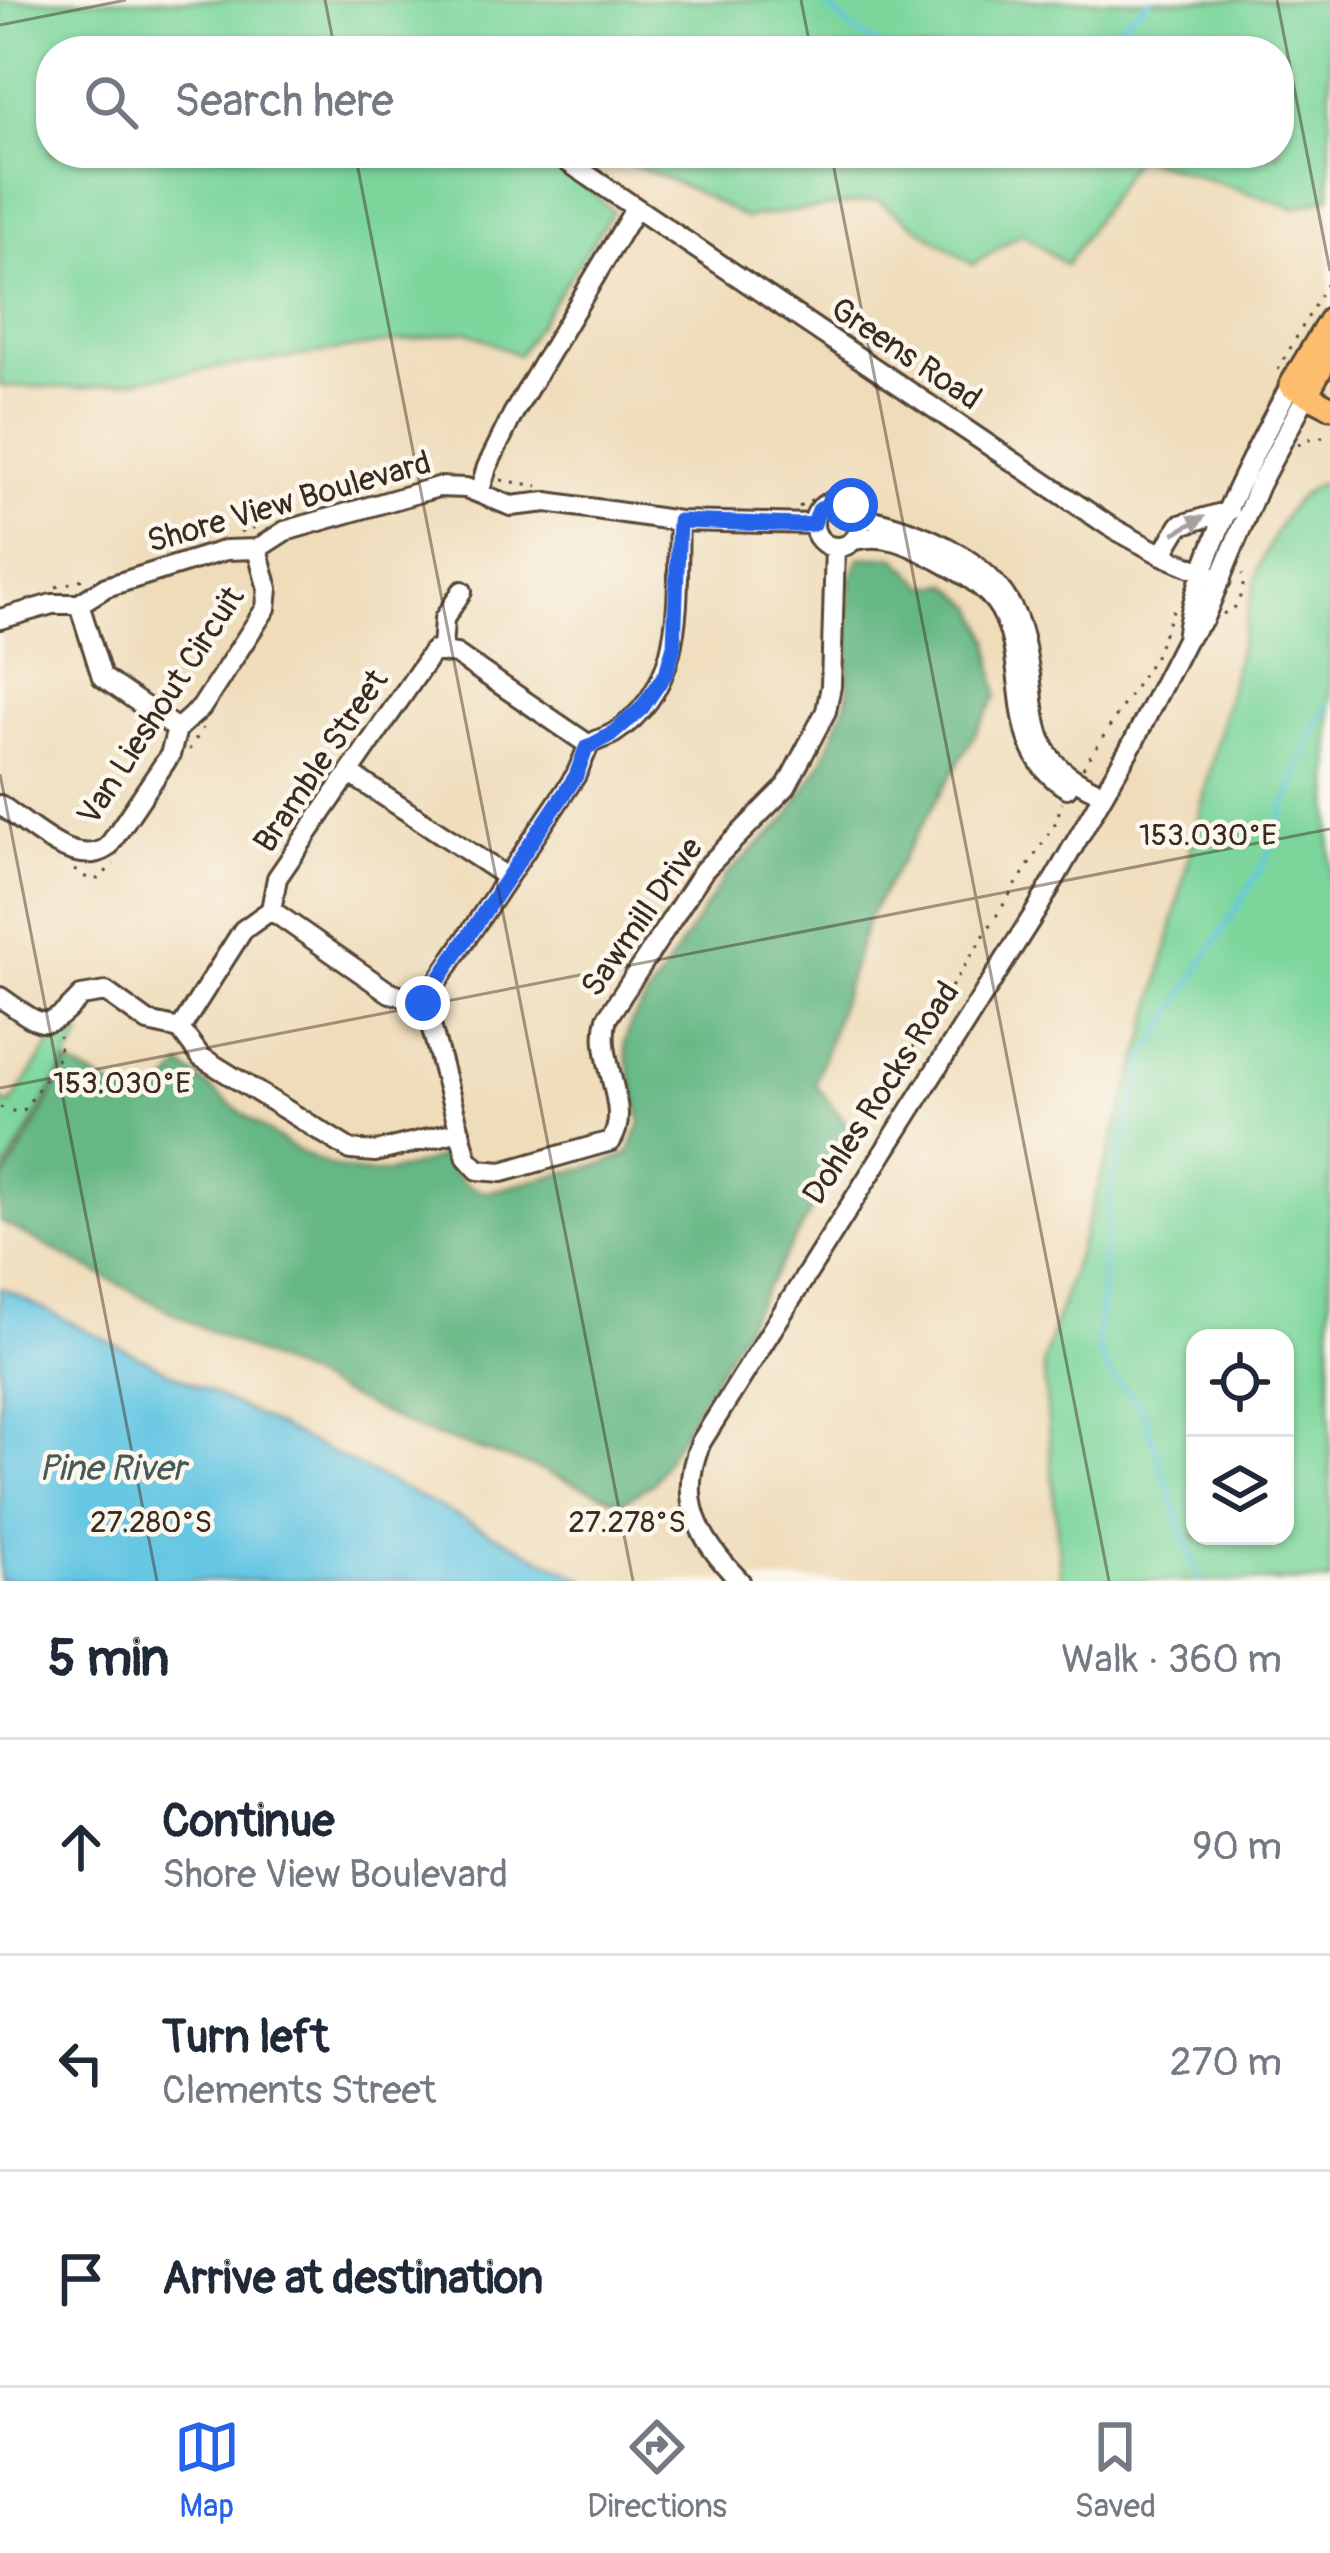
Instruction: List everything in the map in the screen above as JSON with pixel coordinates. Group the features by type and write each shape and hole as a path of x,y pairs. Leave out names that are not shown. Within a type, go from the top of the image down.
{"main road":[{"name":"Dohles Rocks Road","path":"1291,385 1330,319"},
{"name":"Dohles Rocks Road","path":"1291,385 1330,353"},
{"path":"1291,385 1330,407"}],"street":[{"name":"Greens Road","path":"577,168 1108,526 1213,577"},
{"path":"479,494 513,414 635,208"},
{"name":"Dohles Rocks Road","path":"1213,577 1229,511 1291,385"},
{"name":"Dohles Rocks Road","path":"740,1581 714,1554 691,1509 688,1486 701,1442 1036,910 1100,800 1186,639 1189,613 1213,577 1259,485 1291,385"},
{"name":"Shore View Boulevard","path":"0,619 45,605 79,604 100,589 232,549 256,549 278,533 420,490 455,486 511,506 548,502 679,521 814,524"},
{"path":"838,500 920,536 969,562 998,586 1021,628 1045,749 1100,800 1058,783 1034,753 1025,729 1009,633 991,598 973,580 903,541 879,536 845,543 818,537 814,524 824,505 838,500"},
{"path":"845,543 860,529 865,511"},
{"path":"1162,555 1180,525 1229,511"},
{"path":"271,910 390,993 423,1003 576,776 589,745 612,734 642,708 666,673 674,646 679,521"},
{"name":"Sawmill Drive","path":"423,1003 431,1016 469,1162 488,1173 598,1147 615,1137 619,1118 602,1045 607,1018 704,870 786,787 826,711 845,543"},
{"name":"Van Lieshout Circuit","path":"0,805 73,852 98,854 112,842 167,758 177,729 201,708 268,604 256,549"},
{"name":"Bramble Street","path":"180,1029 241,933 271,910 277,878 425,659 442,650 444,619 462,591"},
{"path":"79,604 102,676 177,729"},
{"path":"442,650 462,658 589,745"},
{"path":"350,773 507,877"},
{"path":"0,998 32,1019 50,1022 63,1018 81,996 106,992 148,1022 180,1029 200,1057 351,1150 375,1152 460,1131"}],"path":[{"path":"1291,385 1330,278"},
{"path":"1310,430 1314,437"},
{"path":"1293,450 1314,437 1330,437"},
{"path":"790,510 830,489 852,492 865,511"},
{"path":"1215,612 1227,614 1237,606 1242,567"},
{"path":"1079,775 1155,656 1178,597"},
{"path":"861,1129 1056,822 1065,798 1057,796"},
{"path":"0,1107 13,1112 25,1108 62,1052 58,1034"}],"green space":[{"path":"0,0 1330,0 1330,197 1295,208 1173,168 1294,168 1294,36 36,36 36,168 566,168 613,211 518,355 466,331 83,388 0,386"},
{"path":"641,168 1128,168 1066,265 1022,233 973,265 877,200 745,218"},
{"path":"1330,480 1330,1581 1061,1581 1043,1363 1146,1035 1259,567 1286,514 1304,494"},
{"path":"894,556 927,587 949,584 976,607 990,641 997,696 868,918 815,1084 855,1135 653,1483 622,1502 531,1466 421,1431 188,1321 0,1221 0,1188 69,1064 149,1107 182,1066 275,1136 327,1164 354,1172 388,1172 445,1156 461,1180 487,1192 629,1153 641,1123 624,1043 631,1023 726,875 785,821 822,762 848,697 850,581 859,558"},
{"path":"73,1031 81,1036 0,1181 0,1100 10,1105 53,1040"}],"water":[{"name":"Pine River","path":"0,1287 587,1581 0,1581"}],"waterway":[{"path":"821,0 863,36"},
{"path":"1106,36 1150,0"},
{"path":"1200,1581 1140,1403 1109,1374 1097,1348 1110,1193 1146,1056 1264,863 1318,720 1330,704"}],"route":[{"path":"423,1003 580,770 586,748 612,734 642,708 666,673 674,646 679,521 814,524 824,505 838,500 851,505"}]}
